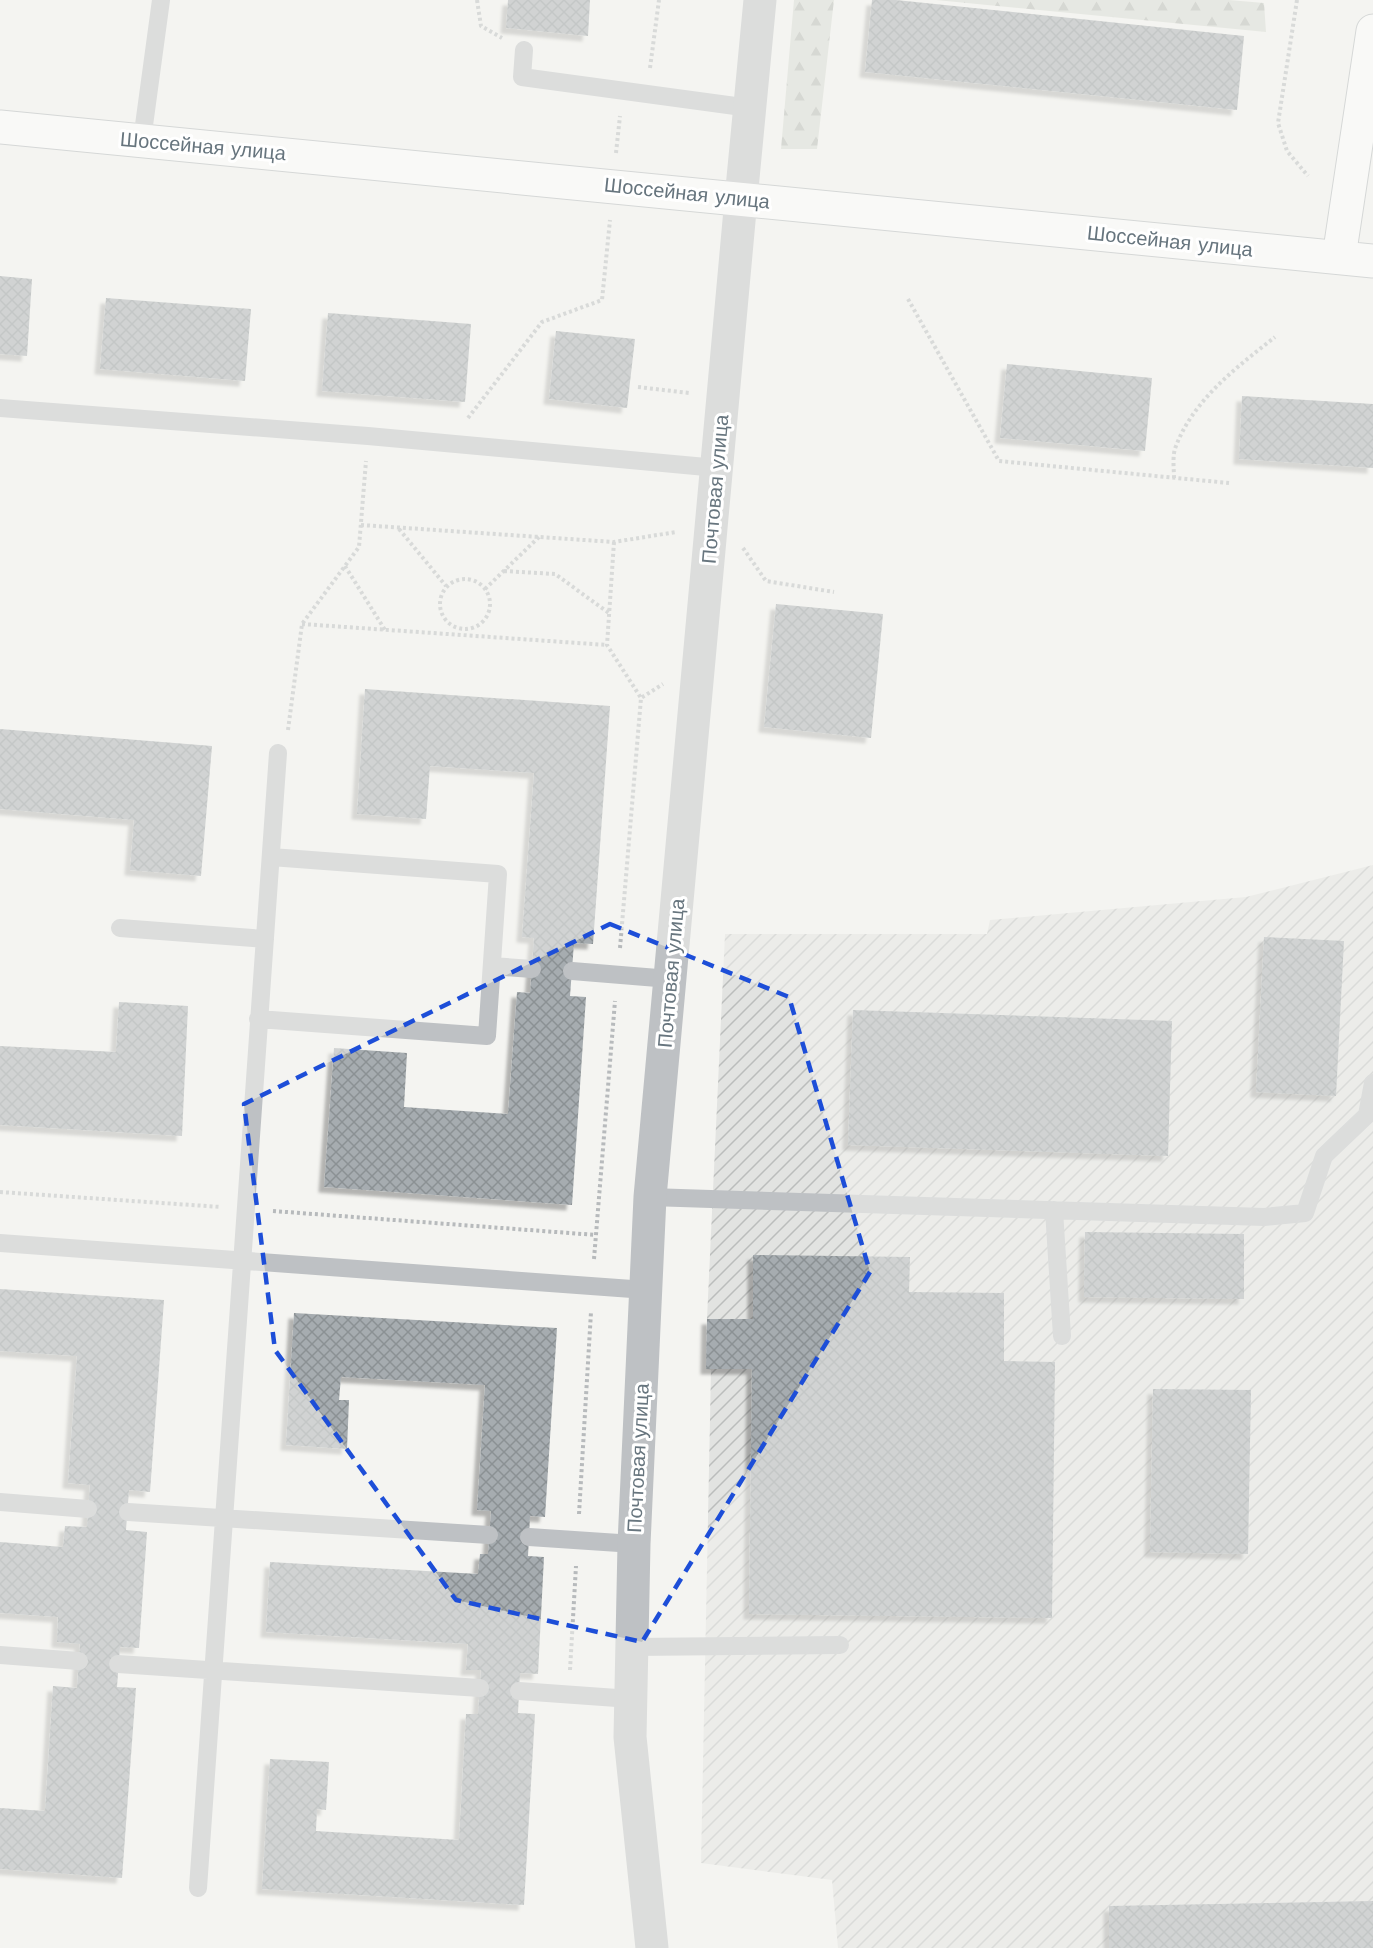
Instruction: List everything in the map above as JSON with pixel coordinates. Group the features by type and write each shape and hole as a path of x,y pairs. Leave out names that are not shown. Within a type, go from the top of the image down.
{"main road":[{"path":"1339,257 1373,32"},
{"name":"Шоссейная улица","path":"0,127 1373,261"}],"street":[{"name":"Почтовая улица","path":"652,1948 630,1737 634,1545 650,1197 670,979 698,537 717,468 760,0"}],"lane":[{"path":"142,140 161,0"},
{"path":"524,50 522,77 750,108"},
{"path":"0,408 368,436 717,468"},
{"path":"198,1888 278,753"},
{"path":"258,1019 487,1036 498,874 271,857"},
{"path":"120,928 265,939"},
{"path":"492,966 532,969"},
{"path":"572,971 670,979"},
{"path":"650,1197 1264,1216 1305,1213 1324,1156 1367,1115 1373,1083"},
{"path":"1054,1210 1062,1336"},
{"path":"0,1243 646,1290"},
{"path":"0,1502 88,1509"},
{"path":"128,1512 489,1534"},
{"path":"529,1537 634,1545"},
{"path":"632,1647 840,1645"},
{"path":"0,1655 79,1661"},
{"path":"118,1664 480,1688"},
{"path":"519,1691 631,1699"}],"path":[{"path":"477,0 481,26 524,50"},
{"path":"647,94 659,0"},
{"path":"1297,0 1278,123 1287,151 1308,176"},
{"path":"908,299 999,461 1229,483"},
{"path":"450,443 517,351 542,322 602,300"},
{"path":"1174,478 1175,447 1192,418 1224,378 1275,337"},
{"path":"638,387 699,394"},
{"path":"278,753 290,726 302,624 359,547 368,436"},
{"path":"361,525 614,542 698,537 744,548 766,581 834,592"},
{"path":"398,528 446,586"},
{"path":"485,589 539,537"},
{"path":"614,542 606,645 641,698"},
{"path":"345,566 385,630"},
{"path":"504,571 555,574 609,614"},
{"path":"459,579 474,580 485,589 490,603 487,617 476,627 461,629 448,624 440,612 439,598 446,586 459,579"},
{"path":"302,624 606,645"},
{"path":"461,629 461,635"},
{"path":"0,1192 596,1235"}],"highlighted area":[{"path":"610,924 789,997 870,1272 642,1642 456,1600 275,1350 244,1104"}],"shaded area":[{"path":"1373,865 1373,1948 838,1948 832,1880 701,1863 711,1370 706,1369 707,1319 725,934 987,934 990,920 1246,897"}],"green space":[{"path":"794,0 834,0 817,149 781,149"},
{"path":"936,0 1229,0 1264,3 1266,32"}],"building":[{"path":"508,0 590,0 588,36 506,28"},
{"path":"872,0 896,0 1244,36 1237,110 865,72"},
{"path":"0,276 32,279 27,356 0,354"},
{"path":"106,298 251,309 245,381 100,369"},
{"path":"328,313 471,324 465,402 322,391"},
{"path":"556,331 635,339 627,408 549,399"},
{"path":"1007,364 1152,378 1145,451 1000,438"},
{"path":"1242,396 1373,404 1373,468 1239,459"},
{"path":"776,604 883,614 871,738 764,727"},
{"path":"365,689 610,706 593,944 574,943 570,996 586,997 572,1205 324,1187 334,1048 407,1053 404,1107 508,1114 517,992 530,993 534,938 522,937 534,773 430,766 426,819 357,814"},
{"path":"0,729 212,746 201,876 130,870 134,820 0,809"},
{"path":"1264,937 1344,941 1336,1096 1256,1092"},
{"path":"119,1002 188,1006 182,1136 0,1125 0,1046 116,1052"},
{"path":"853,1010 1172,1021 1168,1156 848,1145"},
{"path":"1085,1232 1244,1234 1244,1299 1084,1297"},
{"path":"753,1255 910,1257 909,1292 1004,1293 1004,1361 1055,1362 1052,1618 749,1614 752,1369 706,1369 707,1319 753,1319"},
{"path":"0,1289 164,1300 150,1492 129,1490 126,1530 147,1532 139,1648 120,1647 117,1687 136,1688 122,1878 0,1869 0,1808 45,1811 53,1686 77,1688 80,1644 57,1642 58,1617 0,1613 0,1542 63,1547 65,1526 87,1527 90,1485 68,1483 77,1356 0,1351"},
{"path":"294,1313 557,1328 545,1517 530,1516 528,1556 544,1557 538,1674 520,1673 518,1713 535,1714 524,1905 262,1889 270,1759 329,1762 326,1810 317,1809 316,1831 459,1840 466,1714 478,1714 481,1670 466,1670 468,1644 266,1632 270,1562 478,1574 480,1554 488,1554 491,1511 477,1510 485,1385 341,1377 339,1400 349,1400 347,1449 286,1445"},
{"path":"1153,1389 1251,1390 1248,1554 1150,1552"},
{"path":"1373,1901 1373,1948 1109,1948 1109,1906"}]}
